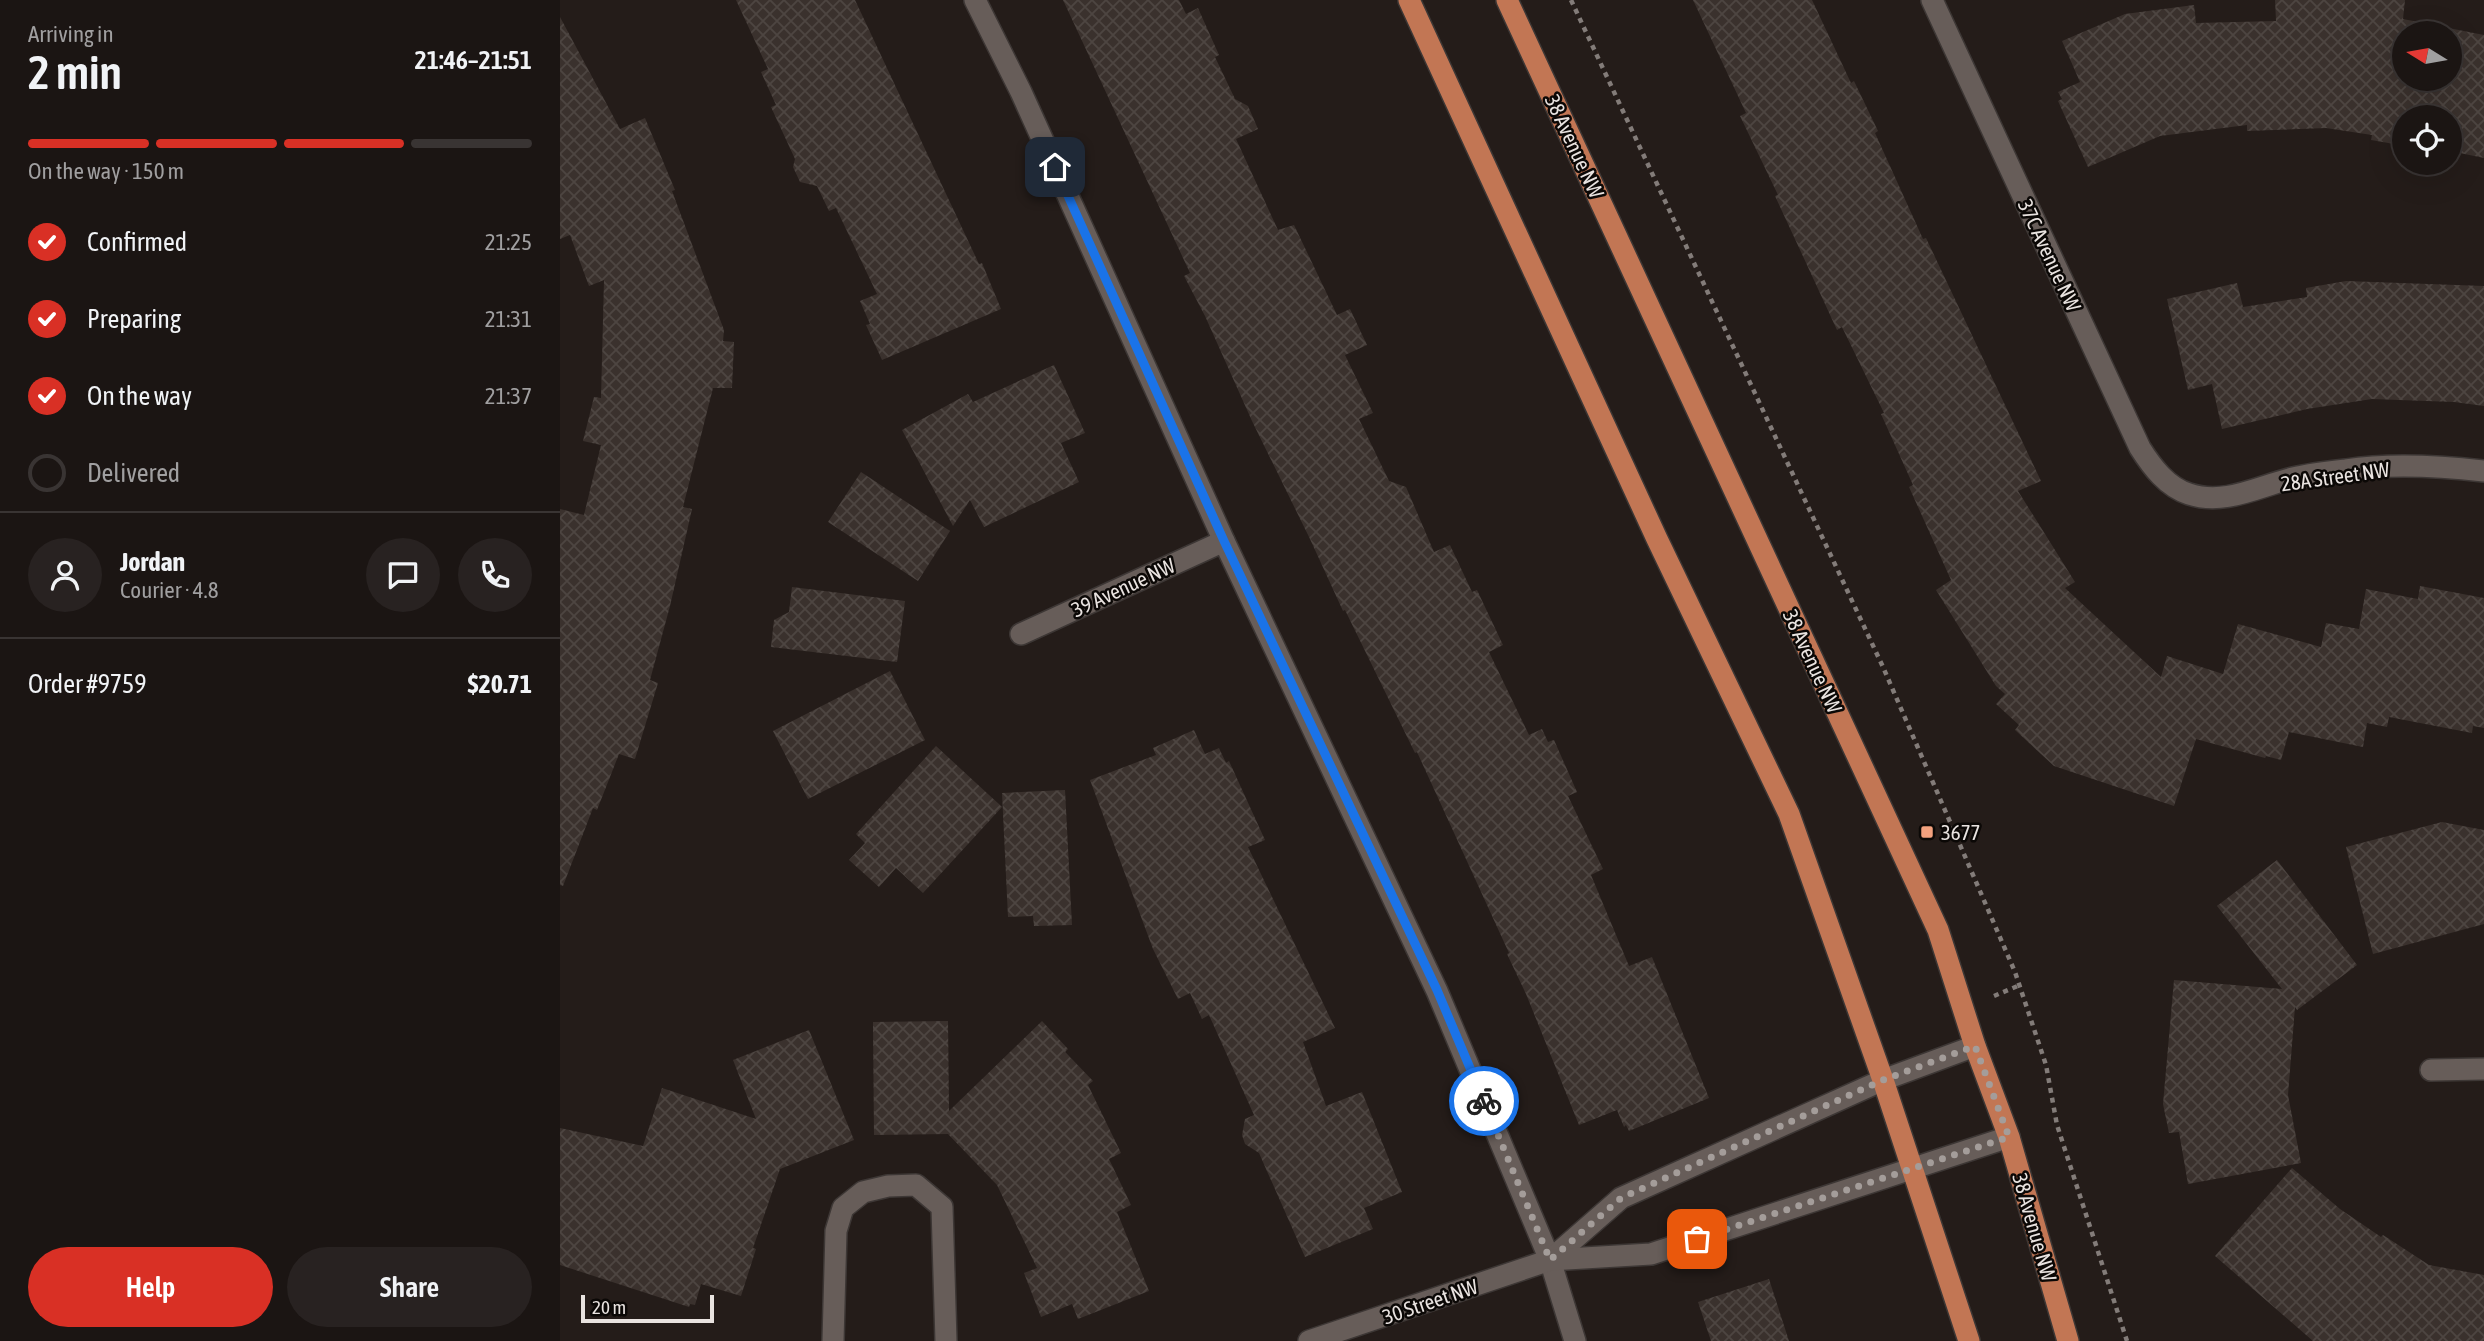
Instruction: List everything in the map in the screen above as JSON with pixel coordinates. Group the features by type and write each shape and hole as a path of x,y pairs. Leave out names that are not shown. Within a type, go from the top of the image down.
{"main road":[{"path":"1409,0 1657,539 1789,814 1883,1080 1969,1341"},
{"name":"38 Avenue NW","path":"1507,0 1938,930 1975,1046 2009,1137 2068,1341"}],"street":[{"path":"975,0 1021,92 1224,541 1437,990 1550,1260 1575,1341"},
{"name":"37C Avenue NW","path":"1932,0 2140,448 2154,471 2188,494"},
{"name":"28A Street NW","path":"2188,494 2214,498 2236,495 2294,478 2350,469 2416,466 2484,471"},
{"name":"39 Avenue NW","path":"1021,634 1224,541"},
{"name":"30 Street NW","path":"1550,1260 1621,1198 1883,1080 1975,1046"},
{"path":"2431,1070 2484,1069"},
{"name":"30 Street NW","path":"1309,1341 1550,1260 1651,1254 2009,1137"},
{"path":"833,1341 836,1231 843,1208 863,1192 888,1186 916,1185 942,1207 946,1341"}],"path":[{"path":"1571,0 1884,667 2020,985 2046,1065 2057,1125 2127,1341"},
{"path":"1987,999 2020,985"}],"building":[{"path":"736,0 855,0 979,264 982,263 1001,309 882,360 866,325 870,324 860,301 877,294 836,208 829,211 817,186 800,182 793,167 795,159 771,107 776,105 761,72 768,69"},
{"path":"1063,0 1179,0 1186,14 1198,8 1219,55 1215,57 1235,99 1248,106 1258,129 1236,139 1278,230 1294,225 1337,315 1350,309 1367,345 1345,355 1373,413 1359,419 1389,481 1406,487 1434,552 1450,545 1472,592 1477,590 1503,645 1489,652 1529,735 1542,729 1548,742 1554,740 1577,792 1568,796 1603,869 1591,875 1629,966 1652,957 1709,1098 1629,1131 1626,1125 1624,1127 1617,1110 1579,1125 1507,954 1509,953 1417,752 1415,753 1345,610 1343,611 1252,421 1184,276 1190,273"},
{"path":"1693,0 1812,0 1851,83 1854,81 1878,131 1875,133 1923,239 1926,238 2041,481 2018,491 2075,582 2065,588 2161,677 2167,656 2223,674 2238,624 2321,647 2326,623 2359,629 2366,589 2418,599 2420,586 2484,598 2484,728 2473,726 2472,733 2389,717 2387,727 2367,723 2363,747 2289,732 2281,760 2196,739 2174,806 2054,766 2015,730 2019,725 1996,704 2005,694 1996,686 1936,590 1951,580 1909,487 1913,485 1881,414 1884,413 1842,327 1837,330 1775,196 1778,195 1740,116 1746,113"},
{"path":"2275,0 2405,0 2403,19 2413,21 2392,21 2392,91 2462,91 2462,31 2484,35 2484,158 2462,153 2462,105 2392,105 2392,144 2371,140 2372,135 2326,128 2247,131 2247,125 2160,136 2088,167 2058,101 2062,99 2058,92 2080,82 2062,41 2125,14 2194,5 2196,23 2276,21"},
{"path":"560,17 620,129 645,118 675,190 672,191 724,330 723,341 734,342 732,388 713,388 683,507 692,509 650,680 658,683 635,759 619,754 597,810 593,808 563,886 560,885 560,509 584,515 601,445 583,441 594,397 601,398 604,280 589,286 570,235 560,239"},
{"path":"2346,281 2484,286 2484,406 2454,402 2372,399 2307,409 2222,429 2212,384 2188,390 2167,299 2237,283 2243,307 2307,297 2306,288"},
{"path":"1054,365 1085,433 1061,443 1079,482 984,527 970,500 953,526 902,430 968,394 973,402"},
{"path":"861,472 950,531 918,581 828,522"},
{"path":"792,587 905,601 897,662 771,647 774,620 789,612"},
{"path":"890,671 925,740 808,799 773,731"},
{"path":"1194,730 1205,754 1219,748 1226,763 1229,761 1265,840 1248,847 1335,1028 1303,1042 1326,1106 1362,1092 1402,1192 1364,1208 1373,1229 1305,1257 1259,1153 1245,1144 1242,1135 1245,1119 1254,1115 1209,1015 1202,1019 1190,993 1178,999 1153,949 1090,780 1156,755 1153,748"},
{"path":"936,746 1002,807 923,893 896,868 879,887 849,860 865,843 856,834"},
{"path":"1065,790 1072,925 1034,926 1033,916 1008,917 1002,793"},
{"path":"2442,822 2484,830 2484,924 2373,954 2346,847"},
{"path":"2277,860 2357,965 2297,1010 2295,1007 2288,1095 2301,1163 2188,1184 2179,1132 2169,1133 2163,1104 2174,980 2282,989 2217,906"},
{"path":"948,1021 949,1111 1042,1021 1068,1049 1065,1052 1093,1081 1088,1085 1121,1153 1109,1159 1131,1205 1117,1212 1149,1291 1078,1319 1072,1304 1041,1317 1024,1273 1037,1268 997,1185 948,1134 874,1135 873,1022"},
{"path":"809,1030 854,1140 780,1169 753,1248 756,1249 741,1296 701,1284 695,1305 690,1304 689,1307 560,1265 560,1128 643,1146 662,1088 756,1119 733,1060"},
{"path":"2292,1168 2340,1209 2429,1265 2484,1275 2484,1341 2313,1341 2215,1256"},
{"path":"1769,1279 1789,1341 1711,1341 1698,1302"}],"way so far":[{"path":"1484,1101 1550,1260 1621,1198 1883,1080 1975,1046 2009,1137 1697,1239"}],"place":[{"name":"3677","path":"1927,832"}],"route":[{"path":"1055,167 1224,541 1437,990 1484,1101"}]}
